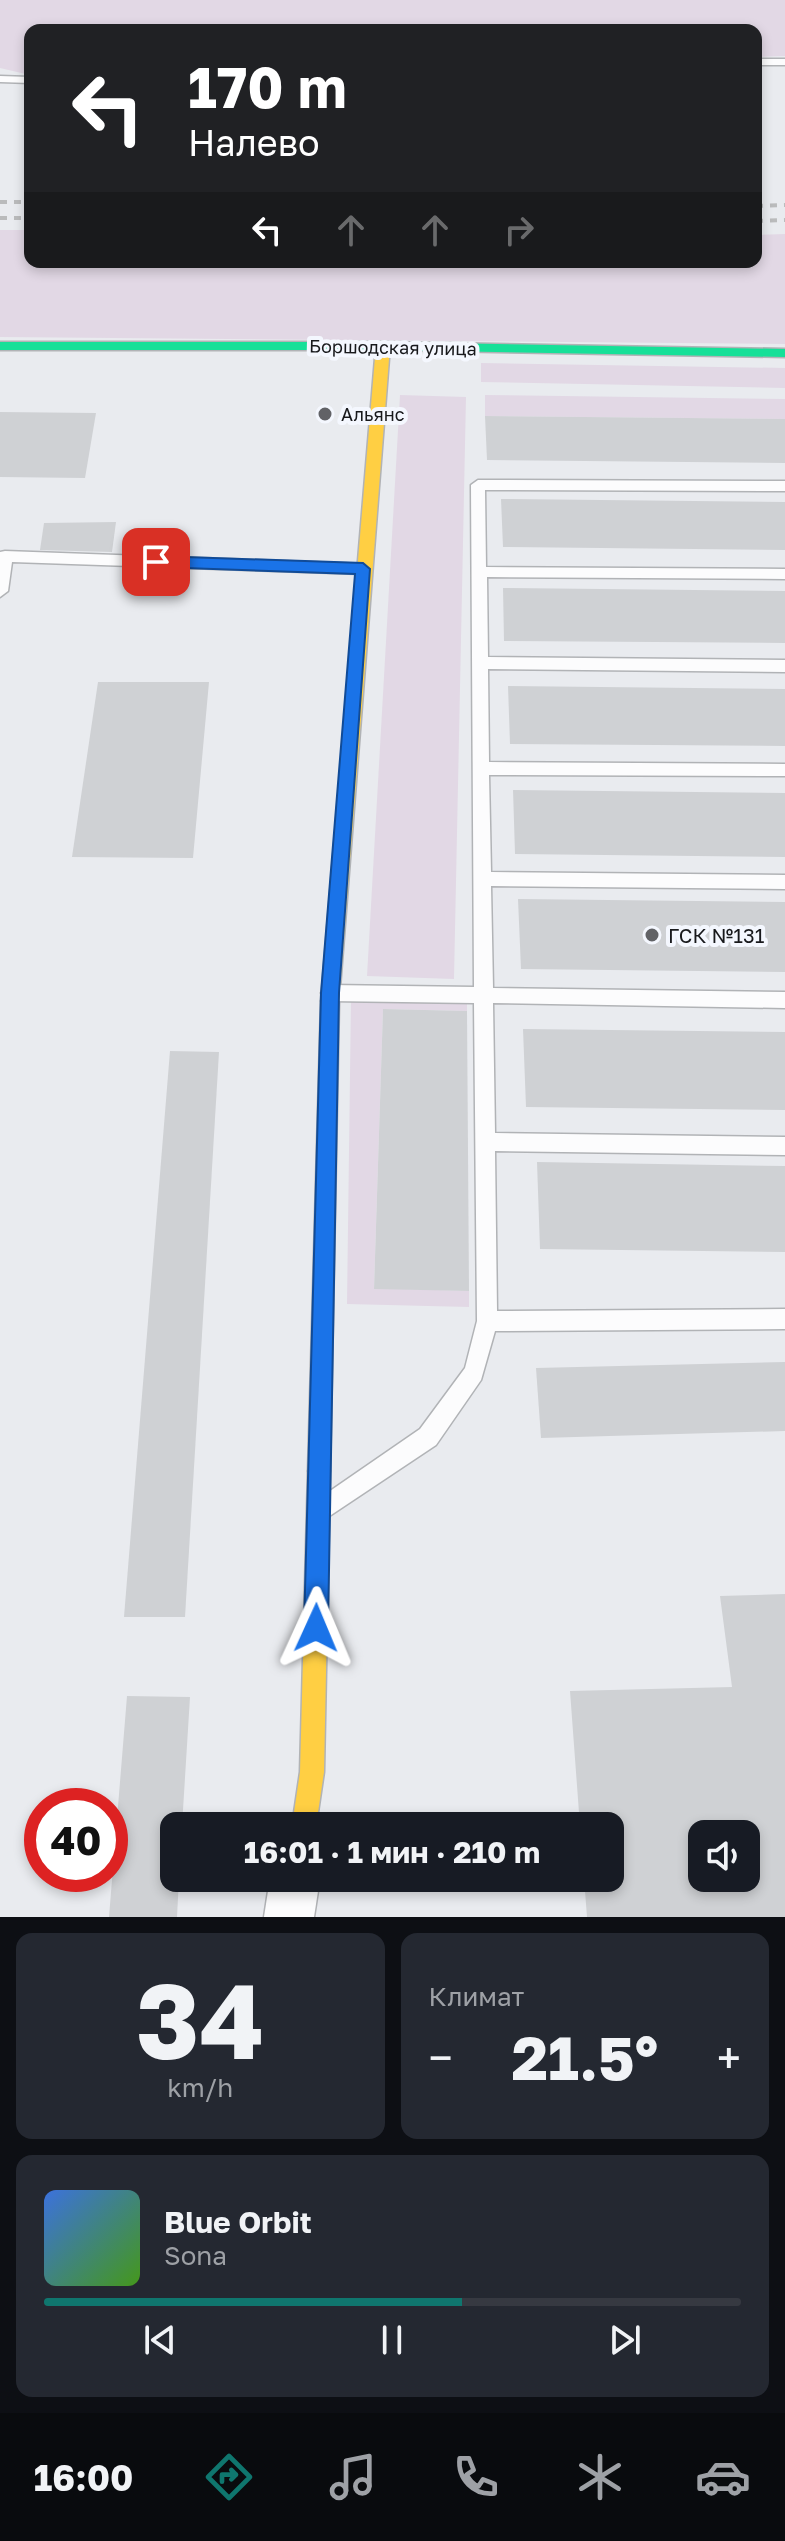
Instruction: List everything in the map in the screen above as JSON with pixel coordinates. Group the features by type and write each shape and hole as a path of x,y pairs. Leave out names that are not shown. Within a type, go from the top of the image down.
{"street":[{"name":"Боршодская улица","path":"0,346 383,346 785,353"},
{"path":"306,1812 312,1772 330,993 383,346"},
{"path":"289,1917 293,1892"}],"lane":[{"path":"762,62 785,62"},
{"path":"0,79 24,80"},
{"path":"319,1512 428,1437 474,1373 487,1321 478,485 785,486"},
{"path":"0,591 5,556 363,569"},
{"path":"479,572 785,574"},
{"path":"480,663 785,666"},
{"path":"481,768 785,770"},
{"path":"481,879 785,882"},
{"path":"330,993 785,1000"},
{"path":"484,1142 785,1146"},
{"path":"487,1321 785,1319"}],"shaded area":[{"path":"0,0 785,0 785,56 762,57 762,24 24,24 24,74 0,68"},
{"path":"0,230 24,230 24,268 762,268 762,235 785,234 785,344 0,337"},
{"path":"481,363 785,368 785,388 481,382"},
{"path":"400,395 466,397 454,979 367,976"},
{"path":"485,395 785,399 785,419 485,416"},
{"path":"351,999 467,1002 467,1011 383,1009 374,1288 469,1291 469,1307 347,1304"}],"building":[{"path":"0,412 96,413 85,478 0,477"},
{"path":"485,416 785,419 785,463 487,460"},
{"path":"501,499 785,502 785,550 503,547"},
{"path":"116,522 112,552 40,550 44,523"},
{"path":"503,588 785,591 785,643 504,641"},
{"path":"98,682 209,682 193,858 72,857"},
{"path":"508,686 785,689 785,746 510,744"},
{"path":"513,790 785,793 785,857 515,854"},
{"name":"ГСК №131","path":"518,899 785,902 785,972 521,969"},
{"path":"383,1009 467,1011 469,1291 374,1289"},
{"path":"523,1029 785,1032 785,1110 526,1107"},
{"path":"170,1051 219,1052 185,1617 124,1617"},
{"path":"537,1162 785,1166 785,1252 540,1249"},
{"path":"785,1362 785,1431 541,1438 536,1368"},
{"path":"785,1594 785,1917 587,1917 585,1892 624,1892 624,1812 579,1812 570,1691 732,1687 720,1596"},
{"path":"127,1696 190,1697 183,1812 160,1812 160,1892 178,1892 177,1917 109,1917 111,1892 128,1892 128,1788 120,1788"}],"railway":[{"path":"0,202 24,202"},
{"path":"762,206 785,205"},
{"path":"0,218 24,218"},
{"path":"762,221 785,220"}],"traffic: fast":[{"path":"0,346 383,346 785,353"},
{"path":"319,1471 330,1001"}],"traffic: slow":[{"path":"330,1001 383,346"},
{"path":"306,1812 312,1772 319,1471"}],"place":[{"name":"Альянс","path":"325,414"},
{"name":"ГСК №131","path":"652,935"}],"route":[{"path":"156,562 363,569 330,993 316,1628"}]}
